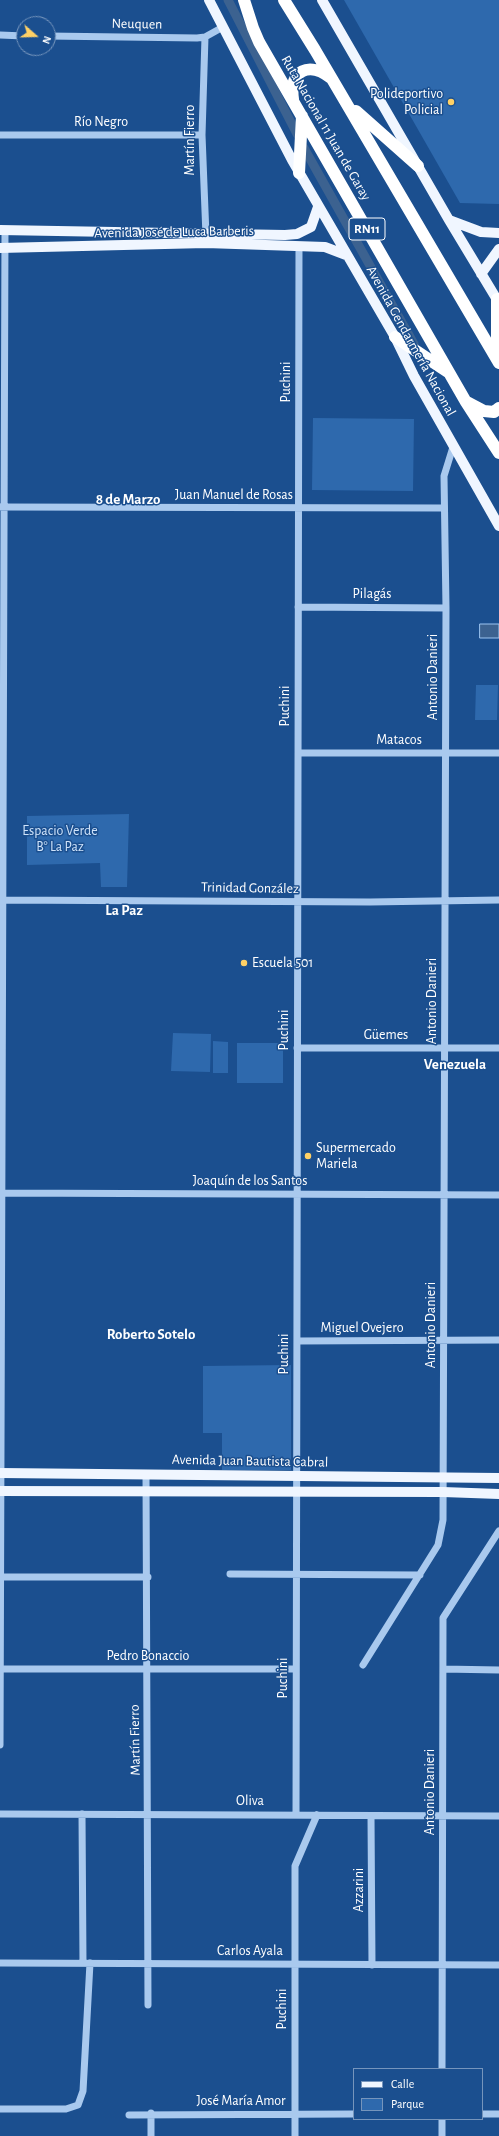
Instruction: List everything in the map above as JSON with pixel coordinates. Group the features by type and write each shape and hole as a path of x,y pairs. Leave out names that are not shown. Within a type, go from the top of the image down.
{"highway":[{"name":"Ruta Nacional 11 Juan de Garay","path":"244,0 259,42 466,402 499,453"},
{"path":"284,0 332,78 498,362"},
{"path":"294,102 292,87 296,78 304,70 315,69 332,78"},
{"path":"347,104 418,166"},
{"path":"299,172 302,116"},
{"path":"498,301 498,362"},
{"path":"396,337 450,373"},
{"path":"466,402 484,411 494,412 499,408"}],"main road":[{"name":"Avenida Gendarmería Nacional","path":"208,0 318,207 396,337 414,376 499,526"},
{"path":"322,0 449,220 498,301"},
{"name":"Avenida José de Luca Barberis","path":"2,230 285,235 298,234 311,227 318,207"},
{"path":"449,220 481,232 499,233"},
{"name":"Avenida José de Luca Barberis","path":"2,248 206,243 325,247 347,256"},
{"path":"481,274 499,249"},
{"name":"Avenida Juan Bautista Cabral","path":"0,1473 443,1476 499,1478"},
{"path":"0,1491 443,1492 499,1494"}],"street":[{"name":"Neuquen","path":"56,36 205,37 223,27"},
{"path":"0,35 16,36"},
{"name":"Martín Fierro","path":"205,37 202,135 206,243"},
{"name":"Río Negro","path":"0,135 202,135"},
{"path":"0,1745 2,230"},
{"name":"Puchini","path":"296,1814 299,246"},
{"name":"Antonio Danieri","path":"363,1665 438,1545 443,1520 446,608 444,476 453,447"},
{"name":"Juan Manuel de Rosas","path":"2,507 444,508"},
{"name":"Pilagás","path":"298,607 446,608"},
{"name":"Matacos","path":"298,753 499,754"},
{"name":"Trinidad González","path":"1,900 370,902 499,900"},
{"name":"Güemes","path":"297,1048 499,1048"},
{"name":"Joaquín de los Santos","path":"1,1193 499,1195"},
{"name":"Miguel Ovejero","path":"297,1341 499,1340"},
{"name":"Martín Fierro","path":"146,1474 149,1814 148,2005"},
{"name":"Antonio Danieri","path":"442,2068 443,1618 499,1531"},
{"path":"230,1574 420,1575"},
{"path":"0,1577 148,1577"},
{"name":"Pedro Bonaccio","path":"0,1669 296,1669"},
{"path":"443,1669 499,1670"},
{"name":"Oliva","path":"0,1814 499,1816"},
{"path":"0,2109 66,2109 78,2105 83,2091 87,1963 82,1814"},
{"name":"Puchini","path":"295,2136 295,1866 317,1815"},
{"name":"Azzarini","path":"371,1816 372,1965"},
{"name":"Carlos Ayala","path":"0,1963 499,1965"},
{"path":"151,2114 151,2136"},
{"name":"José María Amor","path":"129,2115 353,2114"},
{"path":"483,2114 499,2114"},
{"path":"442,2120 442,2136"}],"green space":[{"name":"Polideportivo Policial","path":"344,0 499,0 499,204 460,203"},
{"path":"313,418 414,419 413,491 312,490"},
{"path":"476,685 498,685 497,720 475,720"},
{"name":"Espacio Verde B° La Paz","path":"129,814 127,887 101,887 100,863 27,865 27,816"},
{"path":"173,1033 211,1034 210,1072 171,1071"},
{"path":"213,1041 228,1042 228,1073 213,1073"},
{"path":"237,1043 283,1043 283,1083 237,1083"},
{"path":"291,1365 291,1470 222,1470 222,1433 203,1433 203,1366"}],"shaded area":[{"path":"480,624 499,624 499,638 480,638"}],"waterway":[{"path":"228,0 297,134"},
{"path":"304,148 414,344"}],"place":[{"name":"Polideportivo Policial","path":"451,102"},
{"name":"Escuela 501","path":"244,963"},
{"name":"Supermercado Mariela","path":"308,1156"}],"district":[{"name":"8 de Marzo","path":"128,499"},
{"name":"La Paz","path":"124,910"},
{"name":"Venezuela","path":"455,1064"},
{"name":"Roberto Sotelo","path":"151,1334"}]}
